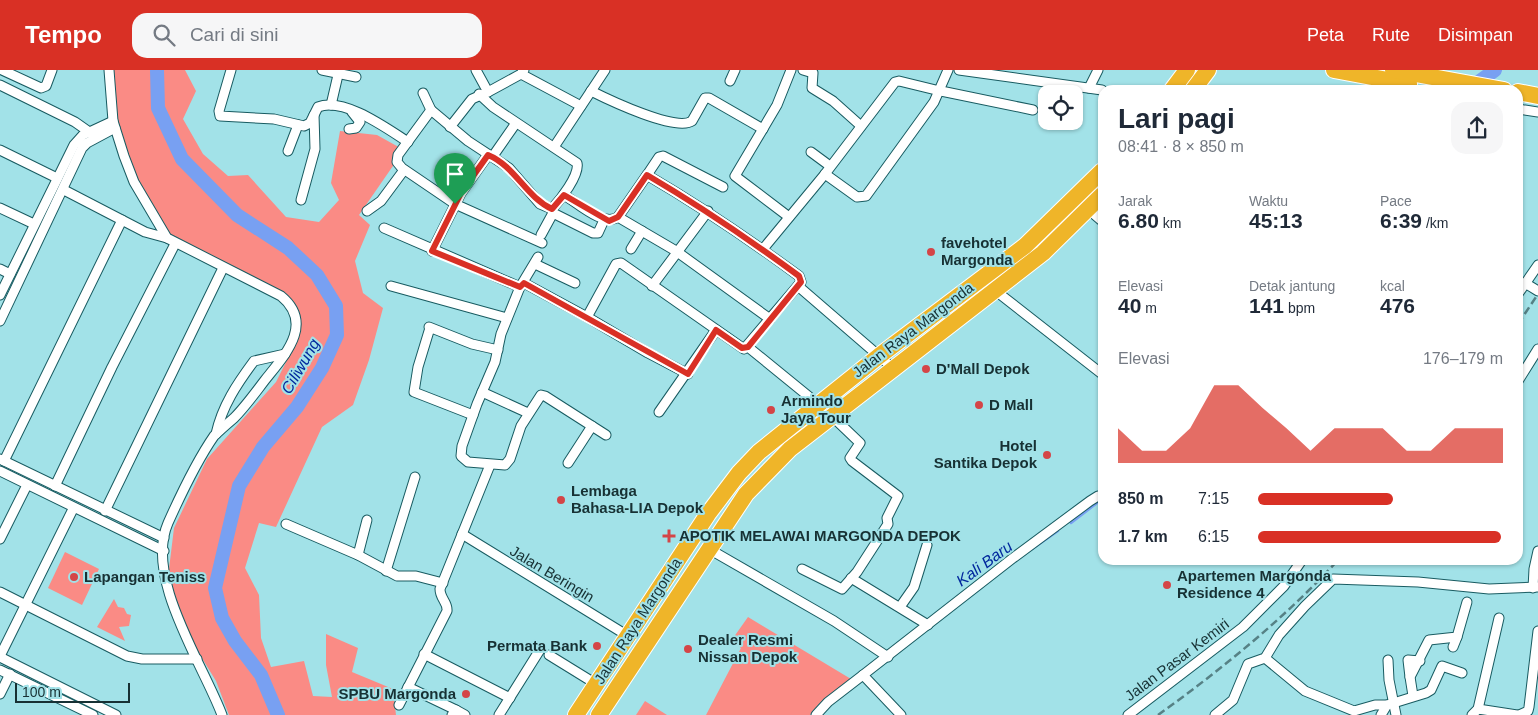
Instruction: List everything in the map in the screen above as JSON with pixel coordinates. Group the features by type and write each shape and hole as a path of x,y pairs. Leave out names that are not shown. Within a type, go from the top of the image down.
{"highway":[{"path":"1176,85 1187,70"},
{"path":"1199,80 1219,70"},
{"path":"1334,70 1361,75 1387,75 1465,85"},
{"path":"1387,75 1424,85"},
{"path":"1523,93 1538,96"},
{"path":"1523,103 1538,106"},
{"name":"Jalan Raya Margonda","path":"1039,250 1098,176"},
{"name":"Jalan Raya Margonda","path":"576,715 628,636 712,516 765,458 1001,294 1098,185"},
{"name":"Jalan Raya Margonda","path":"826,416 1039,250 1098,198"},
{"name":"Jalan Raya Margonda","path":"607,715 746,494 764,474 826,416 882,359 1039,250 1098,215"},
{"name":"Jalan Raya Margonda","path":"586,715 712,516"},
{"name":"Jalan Raya Margonda","path":"599,715 712,550"}],"street":[{"path":"2,70 13,72 41,88 46,86 52,70"},
{"path":"109,70 114,124 134,182 167,238"},
{"path":"232,70 218,111 219,116 274,119 298,125 310,123 318,107 331,105 350,110 408,142"},
{"path":"322,70 338,75 356,77"},
{"path":"423,93 431,110 450,127 512,170 540,204 552,209 564,195 578,166 554,147 516,123 484,93 476,70"},
{"path":"554,147 605,70"},
{"path":"730,82 735,70"},
{"path":"789,217 735,176 777,105 791,70"},
{"path":"803,70 813,74 812,88 833,101 861,126"},
{"path":"825,174 857,197 866,196 941,91 948,70"},
{"path":"959,70 1098,89"},
{"path":"1089,88 1098,70"},
{"path":"1420,70 1460,73 1482,80 1510,85"},
{"path":"450,127 472,98 523,72 581,106"},
{"path":"331,105 338,75"},
{"path":"1361,75 1394,85"},
{"path":"762,249 825,174 897,81 1033,110"},
{"path":"0,86 93,134"},
{"path":"1523,87 1538,90"},
{"path":"591,91 639,112 683,124 692,121 705,98 709,98 763,128"},
{"path":"1523,109 1538,112"},
{"path":"348,129 358,127 360,122 350,110"},
{"path":"431,110 398,155 397,162 404,170 455,204 541,239 553,213 593,233 598,233 604,220"},
{"path":"301,200 315,149 314,114"},
{"path":"432,251 455,204 490,155 516,123"},
{"path":"0,294 74,145 114,124"},
{"path":"288,152 298,125"},
{"path":"0,322 64,190 82,148 93,134"},
{"path":"0,150 57,178"},
{"path":"811,152 830,166"},
{"path":"564,195 604,220 609,221 618,217 660,157 663,156 722,187"},
{"path":"367,211 382,201 404,170"},
{"path":"587,317 616,264 624,264 652,286 742,348 748,347 801,282 799,276 708,211 647,175"},
{"path":"64,190 145,232 167,238 175,244 281,296 289,305 295,317 296,325 293,341 285,354 235,417 216,434 203,453 168,524 164,538 166,576 174,609 222,715"},
{"path":"0,208 34,224"},
{"path":"652,286 676,251 708,211"},
{"path":"618,217 676,251 770,319"},
{"path":"122,220 2,460 164,538"},
{"path":"384,228 432,251 522,285 587,317 688,374"},
{"path":"630,249 642,231"},
{"path":"55,486 116,359 175,244"},
{"path":"575,283 537,260 506,318 498,339 495,362 473,415 462,446 461,456 468,462 490,466 502,466 508,463 528,413 538,398 543,395 606,435"},
{"path":"1523,286 1538,265"},
{"path":"105,511 223,268"},
{"path":"0,269 10,274"},
{"path":"1525,283 1538,291"},
{"path":"391,286 506,318"},
{"path":"798,286 882,359"},
{"path":"1001,294 1098,371"},
{"path":"473,415 414,392 418,368 429,329 472,344 498,350"},
{"path":"659,412 688,374 716,330"},
{"path":"748,347 826,416 860,443 850,458 852,461 898,496 886,518 888,524 876,546 840,590 802,569"},
{"path":"1523,373 1538,349"},
{"path":"216,434 222,411 254,361 285,354"},
{"path":"482,392 528,413"},
{"path":"568,463 592,426"},
{"path":"399,705 447,611 447,603 440,593 490,466"},
{"path":"1,475 27,485 73,509 164,551"},
{"path":"386,571 415,477"},
{"path":"0,539 27,485"},
{"path":"816,715 828,702 1013,558 1098,499"},
{"path":"73,509 0,656 116,715"},
{"path":"358,555 367,520"},
{"path":"286,524 358,555 397,576 416,576 443,583"},
{"name":"Jalan Beringin","path":"462,534 628,636"},
{"path":"900,607 914,587 927,545"},
{"path":"712,550 834,621 888,656"},
{"path":"1216,715 1232,700 1248,664 1265,658 1279,635 1333,579 1418,582 1490,590 1536,588 1534,569 1538,551"},
{"name":"Jalan Pasar Kemiri","path":"1128,715 1243,628 1284,586 1299,565"},
{"path":"851,578 928,625"},
{"path":"0,592 127,656 142,659 197,659"},
{"path":"1453,647 1467,602"},
{"path":"1499,618 1475,712 1518,715 1528,711 1538,631"},
{"path":"1413,696 1410,677 1420,661 1430,638 1457,637"},
{"path":"499,715 540,648"},
{"path":"424,654 510,698"},
{"path":"549,655 596,684"},
{"path":"1265,658 1305,691 1342,711 1354,711 1375,705 1390,704 1413,696 1426,694 1431,690 1442,666 1462,673"},
{"path":"1388,660 1390,704 1396,715"},
{"path":"0,670 93,715"},
{"path":"0,694 10,674"},
{"path":"863,675 901,715"},
{"path":"408,686 454,712 465,715"},
{"path":"1381,715 1390,704"}],"shaded area":[{"path":"114,70 185,70 196,91 183,119 203,154 228,176 248,175 286,217 319,222 339,200 331,183 340,131 377,135 404,150 359,215 370,225 355,261 363,293 383,308 369,360 353,405 322,427 276,527 259,523 245,568 259,595 261,638 271,667 304,661 313,696 332,697 326,665 326,634 358,648 352,672 393,689 396,715 229,715 216,681 176,616 168,577 174,528 207,459 276,382 299,336 298,312 280,293 170,234 143,192 116,126"},
{"name":"Lapangan Teniss","path":"65,552 99,569 82,605 48,588"},
{"path":"114,599 118,607 124,608 127,614 131,615 129,626 119,627 125,641 97,627"},
{"path":"748,617 851,679 819,704 810,715 706,715 741,648 731,641"},
{"path":"645,701 667,715 636,715"}],"waterway":[{"name":"Ciliwung","path":"157,70 158,108 182,159 237,215 288,248 317,275 336,306 337,335 322,368 297,407 263,447 239,486 215,588 222,618 235,641 261,675 278,715"},
{"name":"Kali Baru","path":"1474,85 1495,70"},
{"name":"Kali Baru","path":"1071,523 1098,502"},
{"name":"Kali Baru","path":"1032,549 1058,531"}],"railway":[{"path":"1523,316 1538,294"},
{"path":"1158,715 1206,680 1252,642 1297,602 1333,565"}],"place":[{"name":"favehotel Margonda","path":"931,252"},
{"name":"D'Mall Depok","path":"926,369"},
{"name":"D Mall","path":"979,405"},
{"name":"Armindo Jaya Tour","path":"771,410"},
{"name":"Hotel Santika Depok","path":"1047,455"},
{"name":"Lembaga Bahasa-LIA Depok","path":"561,500"},
{"name":"APOTIK MELAWAI MARGONDA DEPOK","path":"669,536"},
{"name":"Lapangan Teniss","path":"74,577"},
{"name":"Apartemen Margonda Residence 4","path":"1167,585"},
{"name":"Permata Bank","path":"597,646"},
{"name":"Dealer Resmi Nissan Depok","path":"688,649"},
{"name":"SPBU Margonda","path":"466,694"}],"route":[{"path":"488,155 512,170 540,204 552,209 564,195 604,220 609,221 618,217 647,175 708,211 799,276 801,282 748,347 742,348 716,330 688,374 524,283 520,287 432,251 455,204 488,155"}]}
